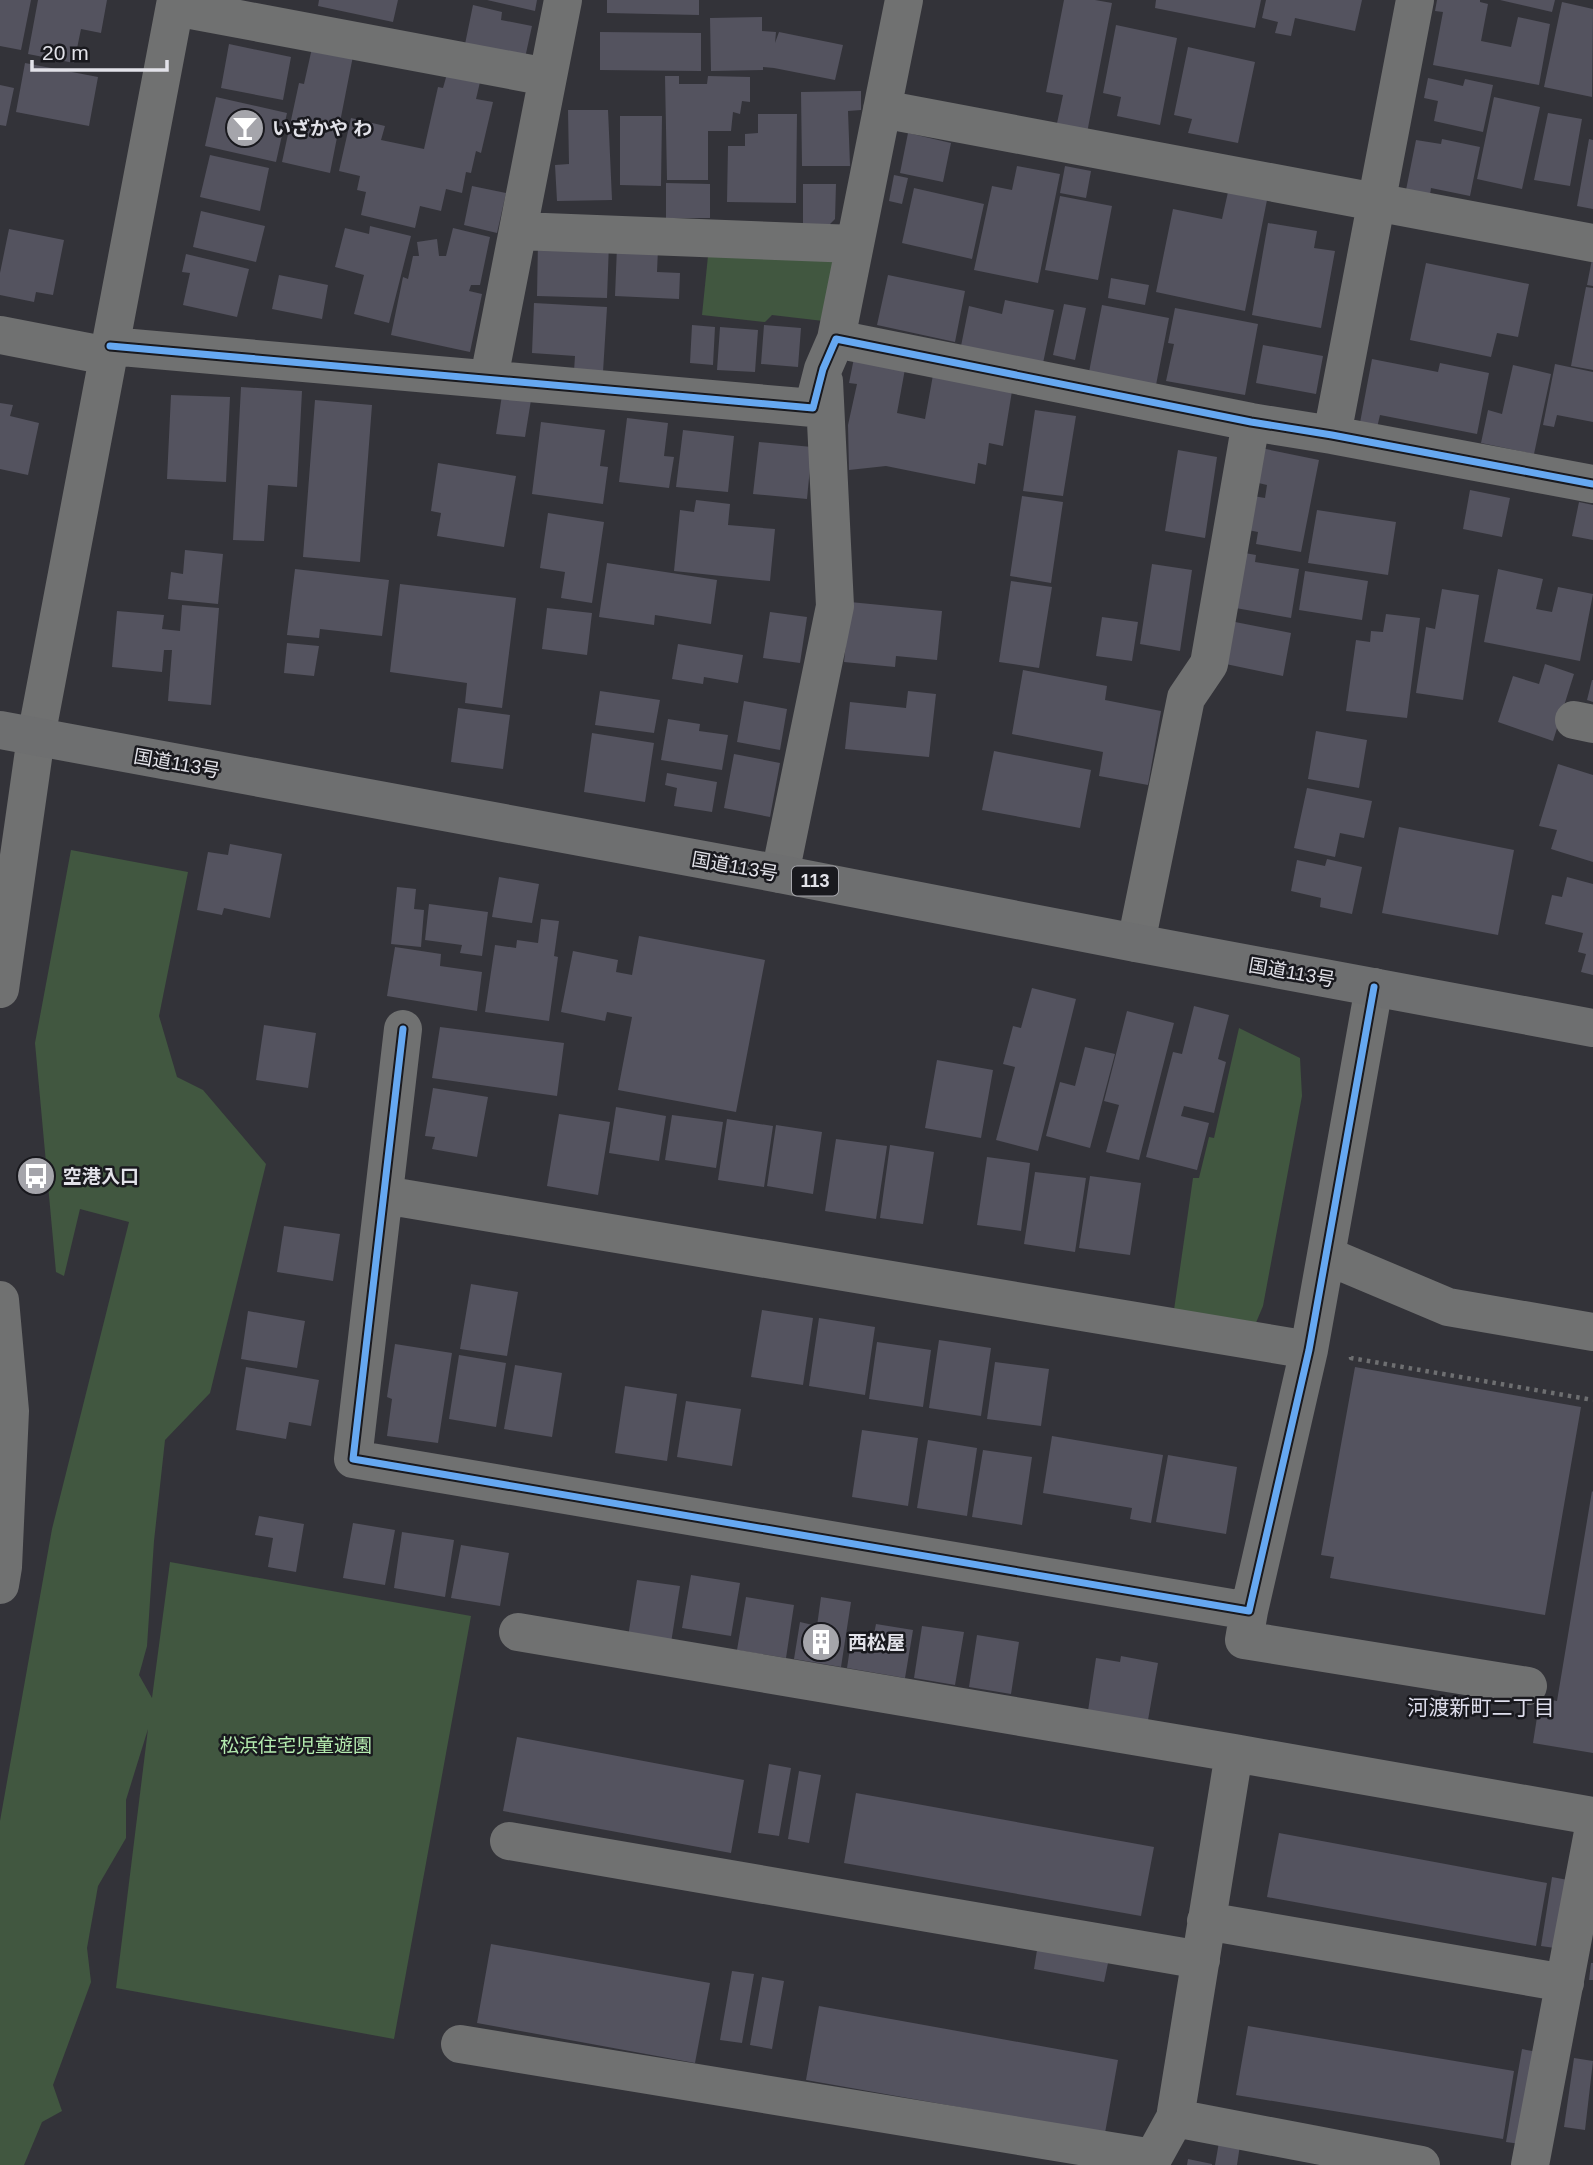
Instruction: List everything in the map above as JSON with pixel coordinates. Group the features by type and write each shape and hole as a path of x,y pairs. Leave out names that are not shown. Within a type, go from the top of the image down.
{"highway":[{"name":"国道113号","path":"18,734 780,874 1593,1028"}],"street":[{"path":"489,378 563,0"},
{"path":"0,335 109,351 489,378 813,408 830,354 855,244 904,0"},
{"path":"1332,435 1415,0"},
{"path":"0,989 18,734 109,351 175,4 547,77"},
{"path":"882,109 1593,243"},
{"path":"519,231 855,244"},
{"path":"830,354 1332,435 1593,484"},
{"path":"780,874 835,606 830,354"},
{"path":"1136,943 1186,698 1209,664 1251,422"},
{"path":"1374,987 1309,1350 1244,1640 1528,1686"},
{"path":"402,1029 353,1459 1249,1611"},
{"path":"384,1195 1309,1350"},
{"path":"1327,1256 1448,1307 1593,1332"},
{"path":"0,1300 10,1411 0,1584"},
{"path":"518,1632 1593,1816"},
{"path":"460,2045 1153,2158 1175,2118 1234,1753"},
{"path":"1530,2165 1573,1993 1593,1832"},
{"path":"509,1841 1200,1960"},
{"path":"1206,1922 1573,1993"},
{"path":"1175,2118 1421,2165"}],"path":[{"path":"1353,1345 1351,1358 1593,1400"}],"green space":[{"path":"709,246 846,252 832,322 772,315 765,322 702,315"},
{"name":"松浜住宅児童遊園","path":"71,850 188,872 159,1016 177,1077 203,1090 266,1164 210,1393 165,1440 154,1541 147,1646 139,1675 152,1698 170,1562 471,1616 394,2039 116,1988 148,1729 126,1800 126,1838 98,1886 87,1948 91,1982 53,2085 62,2111 42,2122 24,2165 0,2165 0,1821 52,1529 129,1222 80,1209 64,1276 56,1272 35,1043"},
{"path":"1239,1028 1300,1058 1302,1096 1263,1306 1255,1325 1174,1310 1193,1178 1199,1178 1209,1137 1214,1138"}],"building":[{"path":"0,0 31,0 21,50 0,46"},
{"path":"38,0 107,0 101,33 81,29 74,63 28,54"},
{"path":"319,0 398,0 393,22 318,6"},
{"path":"487,0 537,0 535,11"},
{"path":"607,0 699,0 699,15 607,13"},
{"path":"1064,0 1112,3 1087,133 1056,128 1063,95 1046,92"},
{"path":"1156,0 1261,0 1255,28 1155,8"},
{"path":"1266,0 1362,0 1355,31 1295,18 1291,36 1275,33 1278,22 1262,18"},
{"path":"1437,0 1480,0 1488,4 1481,41 1511,47 1518,17 1550,24 1539,85 1433,65 1443,12 1435,11"},
{"path":"1500,0 1555,0 1552,12"},
{"path":"1562,2 1593,9 1592,97 1544,87"},
{"path":"473,5 502,12 501,20 532,26 523,67 463,54"},
{"path":"762,17 762,31 776,32 775,43 779,32 843,45 835,80 763,67 763,70 711,71 710,18"},
{"path":"1116,25 1177,38 1160,125 1117,116 1121,97 1103,93"},
{"path":"600,32 701,33 701,71 600,70"},
{"path":"229,44 291,57 283,100 221,88"},
{"path":"1188,47 1255,62 1238,143 1188,133 1192,119 1174,115"},
{"path":"312,48 353,56 330,173 282,162 299,83 304,84"},
{"path":"25,63 98,77 89,126 16,112"},
{"path":"447,74 480,82 476,99 493,102 481,153 476,151 471,173 466,172 462,193 446,189 441,211 420,206 415,228 361,215 366,192 357,190 360,176 339,171 351,118 385,126 381,140 424,149 438,87 443,88"},
{"path":"665,76 679,76 679,84 707,84 708,76 750,77 750,102 742,101 740,114 733,112 731,131 708,131 708,180 667,180"},
{"path":"1428,78 1463,86 1465,79 1493,85 1483,132 1434,121 1438,101 1424,98"},
{"path":"0,85 14,88 6,126 0,125"},
{"path":"861,91 861,110 848,111 850,166 802,166 801,92"},
{"path":"216,97 287,113 276,162 205,146"},
{"path":"1494,97 1540,107 1522,189 1477,179"},
{"path":"568,110 608,110 612,200 557,201 555,165 569,164"},
{"path":"1548,113 1582,119 1570,186 1534,180"},
{"path":"758,114 797,114 796,203 727,202 728,146 745,146 745,134 758,133"},
{"path":"620,116 662,116 661,186 620,185"},
{"path":"908,133 951,143 943,182 900,173"},
{"path":"1442,139 1480,147 1470,196 1431,188 1430,195 1406,190 1416,140 1441,144"},
{"path":"1589,139 1593,140 1593,209 1577,206"},
{"path":"210,155 269,168 260,211 200,197"},
{"path":"1017,166 1060,174 1038,283 974,270 992,186 1012,190"},
{"path":"1065,166 1091,171 1086,198 1060,193"},
{"path":"894,175 908,178 902,204 889,201"},
{"path":"666,183 710,184 710,218 666,218"},
{"path":"803,184 836,184 835,219 830,224 803,224"},
{"path":"472,186 506,193 497,233 464,225"},
{"path":"914,188 984,204 972,259 902,243"},
{"path":"1228,192 1267,200 1245,311 1156,292 1173,209 1222,219"},
{"path":"1060,196 1112,206 1098,280 1045,270"},
{"path":"201,211 265,226 256,262 193,247"},
{"path":"1268,223 1317,231 1314,248 1335,251 1321,328 1252,315"},
{"path":"370,226 411,236 389,323 354,314 364,275 335,267 345,228 369,234"},
{"path":"453,228 490,237 480,285 471,285 469,291 482,294 470,352 391,335 403,277 408,279 413,256 419,256 417,242 437,239 439,256 446,256"},
{"path":"9,229 64,240 53,295 36,292 34,302 0,295 0,273"},
{"path":"538,241 609,243 607,298 537,296"},
{"path":"617,247 658,249 657,272 680,273 679,299 615,296"},
{"path":"186,254 249,269 237,317 183,305 190,273 182,272"},
{"path":"1593,259 1593,286 1587,285"},
{"path":"1426,263 1529,284 1518,337 1497,333 1491,357 1410,340"},
{"path":"279,275 328,285 322,319 272,309"},
{"path":"888,275 965,291 955,342 877,325"},
{"path":"1111,278 1149,285 1145,305 1108,298"},
{"path":"1586,287 1593,288 1593,370 1571,366"},
{"path":"1005,300 1054,310 1042,368 960,351 969,306 1002,314"},
{"path":"534,303 607,307 603,372 574,371 575,356 532,353"},
{"path":"1064,304 1086,308 1075,360 1053,355"},
{"path":"1102,305 1169,318 1156,385 1089,372"},
{"path":"1175,308 1258,324 1245,395 1166,381 1174,344 1168,343"},
{"path":"692,325 715,327 713,365 690,363"},
{"path":"764,325 801,328 798,367 761,364"},
{"path":"720,327 758,330 755,372 717,370"},
{"path":"1263,345 1323,356 1316,394 1256,383"},
{"path":"854,358 905,369 897,413 925,419 933,375 1012,391 1003,446 989,443 986,465 978,463 975,484 886,466 849,470 848,425 857,384 849,383"},
{"path":"1372,359 1438,372 1440,363 1489,373 1477,434 1380,415 1376,432 1359,428"},
{"path":"1555,364 1593,372 1593,422 1557,415 1554,427 1543,425"},
{"path":"1513,365 1551,374 1534,454 1481,443 1488,410 1502,414"},
{"path":"241,387 302,391 297,487 268,485 264,541 233,540"},
{"path":"171,395 230,397 226,482 167,479"},
{"path":"502,395 531,400 525,437 496,434"},
{"path":"315,400 372,405 360,562 303,557"},
{"path":"0,403 13,405 10,416 39,423 28,475 0,469"},
{"path":"1035,410 1076,416 1063,496 1023,491"},
{"path":"627,418 668,423 664,456 674,457 669,488 619,482"},
{"path":"541,422 605,430 600,466 608,467 603,504 532,494"},
{"path":"683,430 734,436 728,492 676,487"},
{"path":"759,442 812,447 807,499 753,494"},
{"path":"1256,447 1319,460 1301,552 1256,544 1258,532 1248,530 1253,496 1265,498 1267,485 1250,481"},
{"path":"1178,450 1217,457 1205,538 1165,531"},
{"path":"438,463 516,476 504,547 437,536 441,513 431,511"},
{"path":"1470,490 1510,498 1502,537 1463,529"},
{"path":"1022,496 1063,502 1051,583 1010,576"},
{"path":"696,500 730,504 728,525 775,529 770,581 674,571 680,510 694,512"},
{"path":"1579,502 1593,505 1593,540 1572,536"},
{"path":"1317,510 1396,522 1388,575 1308,563"},
{"path":"548,513 604,522 592,603 561,598 565,572 540,568"},
{"path":"185,550 223,554 218,604 168,599 171,572 183,574"},
{"path":"1239,552 1256,555 1255,562 1299,569 1291,618 1230,607"},
{"path":"607,563 717,580 711,624 655,615 654,625 599,617"},
{"path":"1152,564 1192,570 1180,651 1140,644"},
{"path":"295,569 389,580 382,636 320,629 319,638 287,635"},
{"path":"1498,569 1543,579 1536,609 1552,612 1558,587 1593,594 1580,661 1484,642"},
{"path":"1305,571 1368,581 1362,620 1299,610"},
{"path":"1011,581 1052,587 1039,668 999,662"},
{"path":"400,584 516,598 502,708 465,703 467,683 390,672"},
{"path":"1442,589 1479,595 1463,700 1416,693 1426,627 1435,629"},
{"path":"850,602 942,611 937,660 896,656 895,667 844,662"},
{"path":"182,605 219,608 211,705 168,701 172,650 164,650 162,672 112,667 117,611 164,615 162,629 180,631"},
{"path":"547,608 592,613 587,655 542,649"},
{"path":"770,612 807,617 800,663 763,658"},
{"path":"1386,614 1420,618 1407,718 1346,711 1356,640 1370,642 1371,631 1383,632"},
{"path":"1102,617 1138,622 1132,661 1096,656"},
{"path":"1230,621 1291,633 1283,676 1221,663"},
{"path":"287,643 319,646 314,676 284,673"},
{"path":"678,644 743,655 738,683 704,677 703,684 672,679"},
{"path":"1545,664 1574,674 1553,741 1498,722 1513,676 1539,684"},
{"path":"1023,670 1107,686 1105,700 1161,711 1148,785 1099,776 1103,752 1012,734"},
{"path":"1593,680 1593,702 1587,700"},
{"path":"600,691 660,700 654,733 595,725"},
{"path":"908,691 936,694 929,757 845,749 850,702 906,708"},
{"path":"744,701 787,709 780,750 737,742"},
{"path":"458,708 510,715 503,769 451,762"},
{"path":"668,719 700,724 699,731 728,735 722,770 661,760"},
{"path":"1316,731 1367,740 1359,788 1308,779"},
{"path":"592,733 654,743 645,802 584,792"},
{"path":"994,751 1091,770 1080,828 982,810"},
{"path":"734,754 780,763 770,817 724,808"},
{"path":"1558,764 1593,775 1593,862 1551,849 1557,830 1539,826"},
{"path":"667,773 717,782 712,812 674,806 677,788 665,785"},
{"path":"1307,788 1372,801 1364,838 1340,833 1335,857 1294,848"},
{"path":"1399,827 1514,850 1498,935 1382,913"},
{"path":"230,844 282,854 270,918 224,908 222,915 197,910 208,852 228,855"},
{"path":"1327,859 1362,867 1352,914 1320,907 1321,898 1291,891 1297,860 1325,866"},
{"path":"499,877 539,884 532,923 492,917"},
{"path":"1567,877 1593,884 1593,975 1581,972 1586,954 1578,952 1583,933 1545,924 1552,895 1562,897"},
{"path":"397,887 416,889 414,909 424,910 421,947 391,944"},
{"path":"429,904 488,912 482,956 460,953 462,945 425,940"},
{"path":"541,919 559,921 554,956 558,957 549,1021 485,1012 495,945 516,948 517,940 538,943"},
{"path":"639,936 765,960 736,1112 618,1090 632,1017 607,1012 605,1021 561,1012 573,951 618,960 616,972 632,975"},
{"path":"395,947 441,954 440,966 482,972 477,1011 387,996"},
{"path":"1032,988 1076,999 1038,1151 996,1140 1015,1067 1003,1064 1013,1026 1021,1028"},
{"path":"1194,1006 1229,1015 1218,1059 1226,1062 1214,1113 1184,1106 1181,1116 1209,1123 1197,1170 1146,1157 1173,1052 1182,1054"},
{"path":"1127,1011 1174,1023 1139,1160 1106,1152 1119,1105 1104,1101"},
{"path":"264,1025 316,1033 308,1088 256,1080"},
{"path":"440,1027 564,1043 557,1096 432,1078"},
{"path":"1085,1047 1115,1054 1090,1148 1046,1136 1060,1082 1075,1086"},
{"path":"937,1060 993,1070 981,1138 925,1128"},
{"path":"433,1088 488,1097 477,1157 432,1149 435,1137 425,1136"},
{"path":"616,1107 666,1116 659,1161 609,1153"},
{"path":"559,1114 610,1122 598,1195 547,1186"},
{"path":"672,1115 723,1122 716,1168 665,1160"},
{"path":"727,1119 773,1126 764,1187 718,1180"},
{"path":"776,1125 822,1132 813,1194 767,1186"},
{"path":"836,1139 887,1146 876,1219 825,1211"},
{"path":"890,1145 934,1152 923,1224 880,1218"},
{"path":"987,1157 1030,1163 1021,1231 977,1225"},
{"path":"1035,1172 1086,1178 1075,1252 1024,1244"},
{"path":"1090,1176 1141,1183 1130,1255 1079,1248"},
{"path":"284,1226 340,1234 333,1281 277,1272"},
{"path":"471,1284 518,1292 507,1356 460,1349"},
{"path":"762,1310 813,1318 803,1385 751,1377"},
{"path":"248,1311 305,1321 297,1368 241,1359"},
{"path":"819,1318 875,1327 865,1395 809,1386"},
{"path":"939,1340 991,1348 981,1416 929,1408"},
{"path":"877,1342 931,1350 923,1407 869,1399"},
{"path":"395,1344 452,1353 438,1443 387,1436 392,1399 387,1397"},
{"path":"459,1355 506,1363 496,1427 449,1419"},
{"path":"995,1362 1049,1369 1041,1426 987,1419"},
{"path":"515,1365 562,1373 552,1437 504,1429"},
{"path":"246,1367 319,1380 311,1426 289,1422 286,1439 236,1430"},
{"path":"1355,1367 1581,1407 1545,1615 1330,1578 1334,1557 1321,1555"},
{"path":"625,1386 677,1394 667,1461 615,1453"},
{"path":"686,1401 741,1409 732,1466 677,1457"},
{"path":"862,1430 918,1438 908,1506 852,1497"},
{"path":"1052,1436 1163,1455 1151,1523 1130,1519 1132,1508 1043,1493"},
{"path":"928,1440 977,1448 967,1516 917,1508"},
{"path":"983,1450 1032,1457 1022,1525 972,1517"},
{"path":"1168,1455 1237,1467 1226,1534 1156,1522"},
{"path":"1592,1491 1593,1753 1533,1743 1540,1698 1557,1701"},
{"path":"259,1516 304,1524 296,1572 268,1567 273,1538 255,1535"},
{"path":"353,1523 395,1530 385,1585 343,1578"},
{"path":"402,1532 454,1540 445,1597 394,1588"},
{"path":"461,1545 509,1553 500,1606 451,1598"},
{"path":"691,1575 740,1583 731,1636 682,1628"},
{"path":"637,1580 680,1586 671,1643 628,1637"},
{"path":"746,1597 794,1605 786,1658 737,1650"},
{"name":"西松屋","path":"821,1597 851,1602 841,1667 794,1659 800,1622 817,1626"},
{"path":"876,1624 913,1630 905,1678 847,1668 852,1635 873,1639"},
{"path":"922,1626 964,1632 955,1685 914,1678"},
{"path":"977,1635 1019,1642 1011,1694 969,1687"},
{"path":"1121,1656 1158,1663 1148,1720 1088,1711 1096,1658 1120,1662"},
{"path":"517,1737 744,1780 731,1853 503,1811"},
{"path":"769,1764 791,1768 779,1836 758,1833"},
{"path":"799,1771 821,1775 809,1843 788,1839"},
{"path":"856,1793 1154,1847 1141,1916 844,1863"},
{"path":"1279,1833 1547,1883 1536,1946 1267,1897"},
{"path":"1552,1877 1573,1881 1562,1949 1541,1946"},
{"path":"491,1944 710,1983 695,2063 477,2023"},
{"path":"1037,1950 1108,1963 1104,1982 1034,1969"},
{"path":"1591,1963 1593,1980 1589,1980"},
{"path":"732,1971 754,1974 742,2043 720,2040"},
{"path":"762,1977 784,1981 772,2049 750,2045"},
{"path":"819,2006 1118,2060 1105,2133 806,2080"},
{"path":"1248,2026 1514,2071 1503,2139 1236,2095"},
{"path":"1522,2049 1543,2053 1527,2145 1506,2142"},
{"path":"1574,2058 1593,2061 1585,2130 1564,2127"},
{"path":"1219,2142 1240,2145 1237,2165 1215,2165"},
{"path":"1188,2159 1212,2164 1212,2165 1187,2165"}],"cycle path":[{"path":"110,346 813,408 823,369 836,339 1251,422 1593,484"},
{"path":"403,1029 353,1459 1249,1611 1309,1350 1374,987"}],"place":[{"name":"いざかや わ","path":"245,128"},
{"name":"空港入口","path":"36,1176"},
{"name":"西松屋","path":"821,1642"}],"district":[{"name":"河渡新町二丁目","path":"1481,1708"}]}
